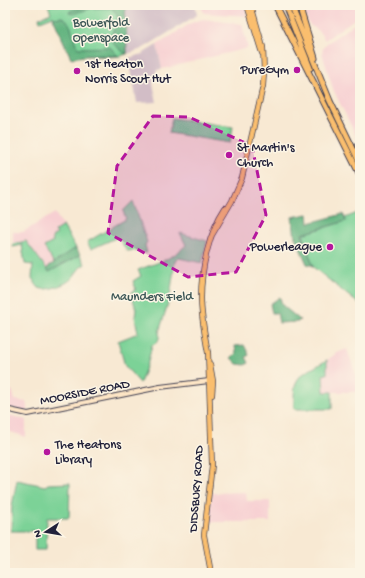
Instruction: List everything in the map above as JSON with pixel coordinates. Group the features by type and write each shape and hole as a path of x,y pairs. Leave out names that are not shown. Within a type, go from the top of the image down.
{"highway":[{"path":"275,5 360,163"},
{"path":"285,5 360,175"},
{"path":"291,5 327,101"},
{"path":"299,5 327,101"}],"main road":[{"name":"DIDSBURY ROAD","path":"211,573 204,535 211,475 211,381 201,297 206,261 212,235 242,178 262,92 264,73 262,54 247,5"},
{"name":"DIDSBURY ROAD","path":"251,5 263,47 262,54"},
{"name":"DIDSBURY ROAD","path":"208,352 209,375 211,381"},
{"path":"200,382 206,380 209,375"},
{"name":"MOORSIDE ROAD","path":"5,410 28,414 145,390 211,381"}],"highlighted area":[{"path":"153,116 189,117 252,146 266,215 236,272 188,277 108,233 117,166"}],"shaded area":[{"path":"125,5 195,5 197,15 142,49 127,54"},
{"path":"201,5 245,5 247,16 204,13"},
{"path":"311,5 360,5 360,15 325,40 318,30 310,25 305,15 307,7"},
{"path":"203,19 242,24 248,48 162,69 157,45 191,23"},
{"path":"360,20 360,144 333,89 322,53 323,48 327,43"},
{"path":"157,45 162,69 157,70 153,84 157,102 137,103 129,58 142,54"},
{"path":"55,213 80,255 49,272 26,241 13,244 13,232 23,232"},
{"path":"347,349 356,375 358,392 332,392 332,409 294,409 294,387 297,379 305,372 320,365 337,353"},
{"path":"5,390 12,390 15,400 26,402 28,412 5,407"},
{"path":"5,414 26,420 26,437 5,430"},
{"path":"246,492 247,501 270,501 270,522 207,522 212,493"}],"green space":[{"name":"Bowerfold Openspace","path":"48,5 125,5 127,54 114,57 78,56 71,58 53,16 40,21 39,18 51,13"},
{"path":"92,5 125,5 127,54 112,42 112,34 118,17 112,8 92,8 73,14 69,13 70,11"},
{"path":"62,17 68,22 78,48 110,47 118,56 91,55 71,58 53,18"},
{"path":"172,118 233,127 230,143 169,133"},
{"path":"133,201 147,242 145,245 147,253 135,250 127,251 118,237 91,249 87,242 126,219 123,211"},
{"path":"360,212 360,305 313,267 303,234 346,221 345,218"},
{"path":"308,214 309,223 343,214 346,221 302,234 313,266 307,264 295,237 292,217"},
{"path":"63,226 76,248 54,263 44,247 53,242 52,237 57,234 55,231"},
{"name":"Maunders Field","path":"180,233 207,241 202,263 179,258 175,261 170,297 159,332 159,339 152,345 148,362 140,383 125,366 118,341 138,333 135,317 136,309 131,293 136,289 133,281 141,276 138,270 169,258 186,245"},
{"path":"26,241 49,272 80,255 85,264 66,283 47,289 39,288 32,278 33,265 25,264 22,245 13,247 13,244"},
{"path":"76,248 80,255 49,272 47,269 49,266"},
{"path":"280,297 282,305 300,320 298,322 279,323 277,313 272,313 270,304"},
{"path":"244,345 249,355 246,357 249,363 245,365 237,364 231,358 236,353 235,346"},
{"path":"327,360 327,374 323,375 324,392 332,392 332,409 294,409 295,388 299,377"},
{"path":"17,480 45,486 48,484 70,483 69,518 47,518 46,550 35,550 35,531 11,531 12,506"}],"place":[{"name":"PureGym","path":"297,70"},
{"name":"1st Heaton Norris Scout Hut","path":"77,71"},
{"name":"St Martin's Church","path":"229,155"},
{"name":"Powerleague","path":"330,247"},
{"name":"The Heatons Library","path":"47,452"}]}
